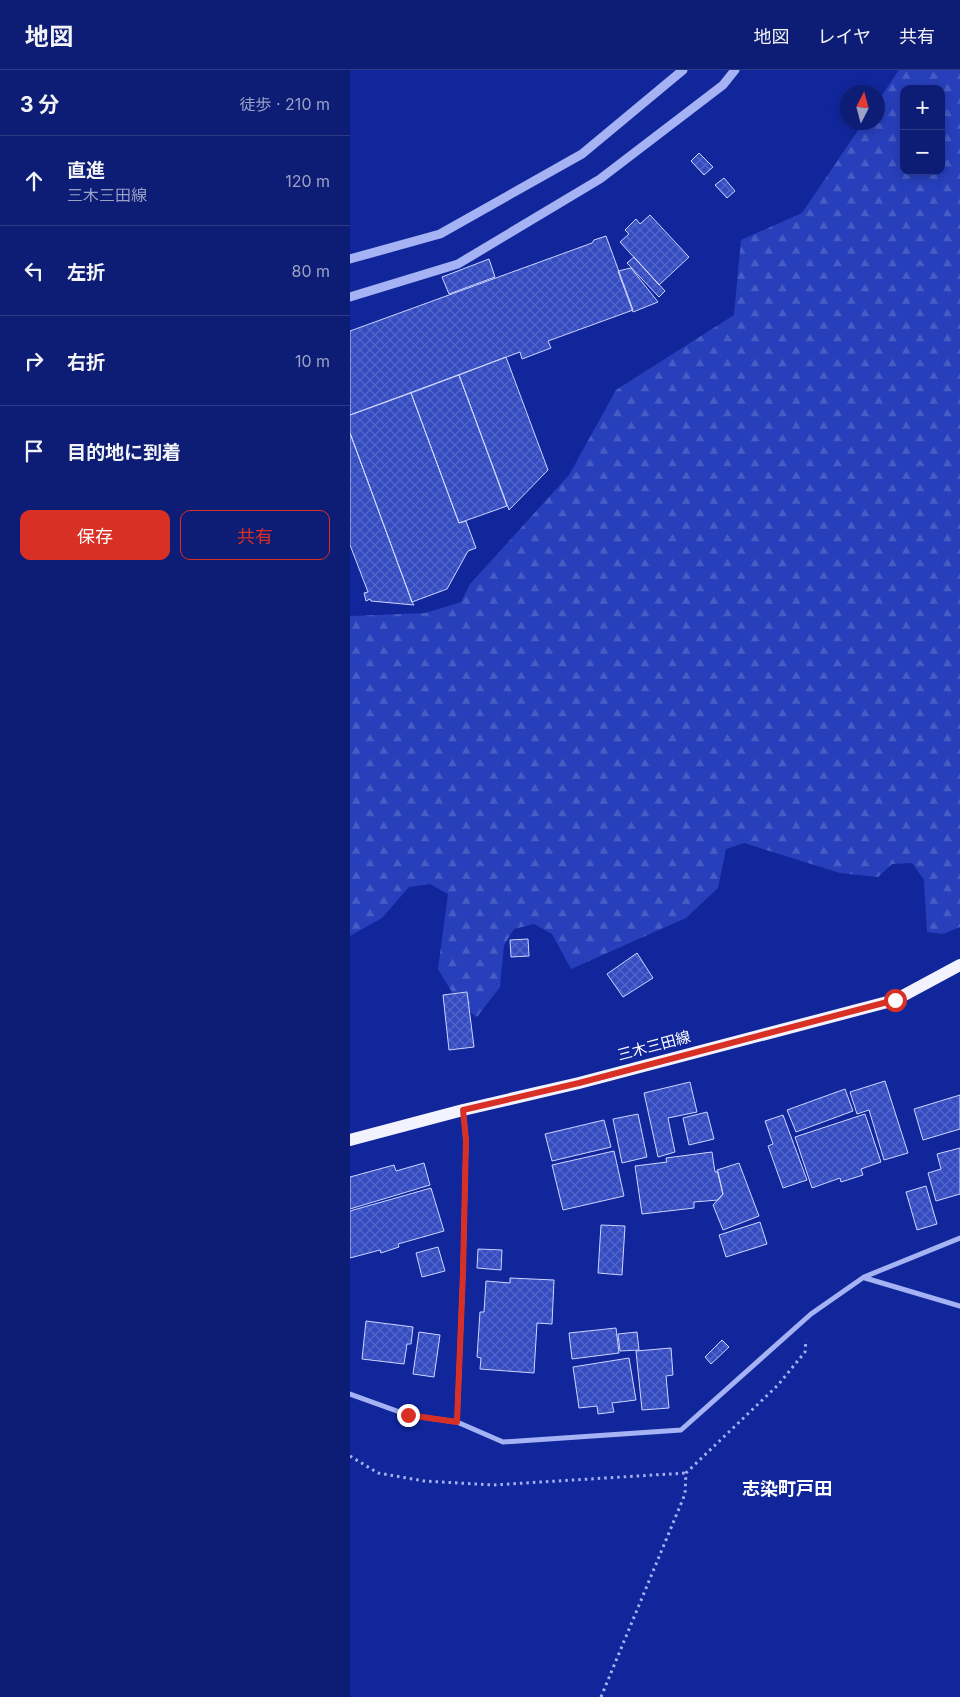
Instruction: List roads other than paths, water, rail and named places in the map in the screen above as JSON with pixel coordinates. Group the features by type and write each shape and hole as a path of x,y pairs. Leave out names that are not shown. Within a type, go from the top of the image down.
{"main road":[{"name":"三木三田線","path":"350,1140 463,1110 579,1083 895,1000 960,965"}],"street":[{"path":"350,259 440,234 582,154 683,70"},
{"path":"350,297 458,264 600,179 723,85 735,70"},
{"path":"457,1422 466,1140 463,1110"},
{"path":"350,1394 408,1415 457,1422 503,1442 681,1430 807,1317 864,1277 960,1238"},
{"path":"864,1277 960,1306"}],"district":[{"name":"志染町戸田","path":"787,1489"}]}
